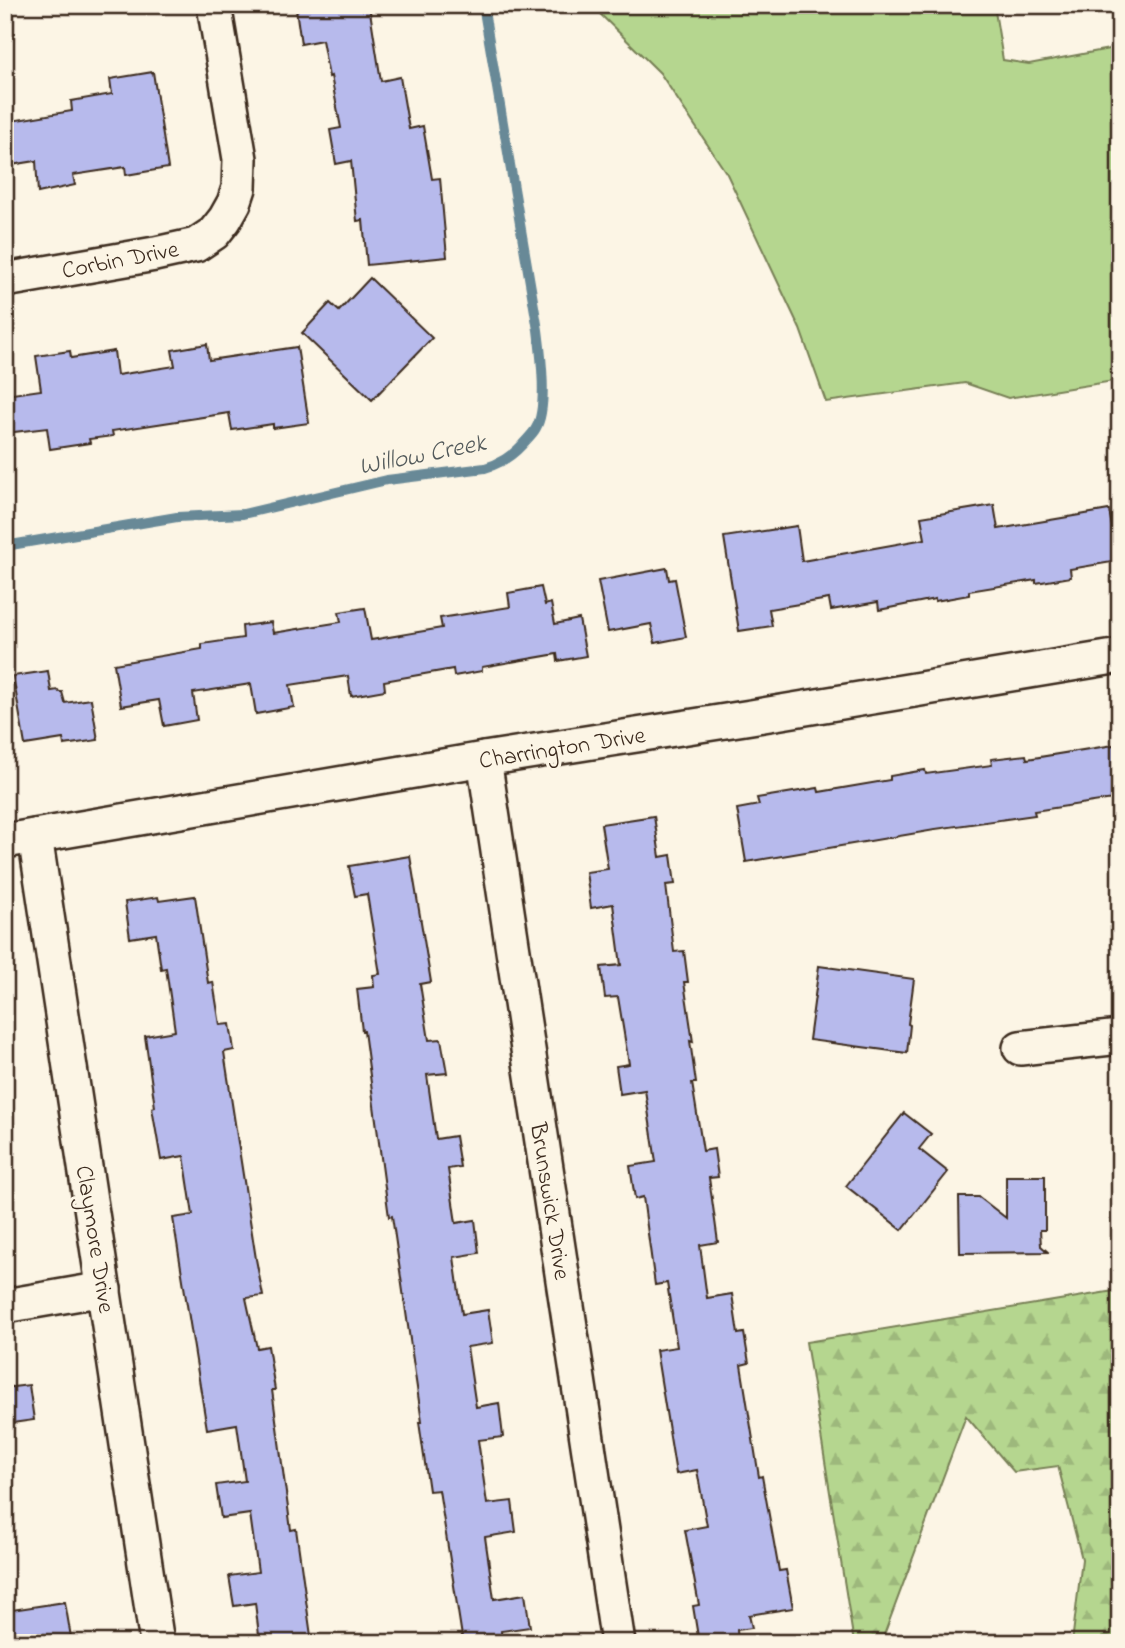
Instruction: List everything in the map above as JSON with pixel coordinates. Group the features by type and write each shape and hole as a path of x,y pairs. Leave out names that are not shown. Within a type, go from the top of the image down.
{"street":[{"name":"Corbin Drive","path":"5,280 155,254 196,244 214,233 225,219 239,188 240,159 214,5"},
{"name":"Charrington Drive","path":"20,838 484,759 1120,656"},
{"name":"Brunswick Drive","path":"484,759 618,1643"},
{"name":"Claymore Drive","path":"20,838 104,1289 157,1643"},
{"path":"1020,1048 1120,1037"},
{"path":"5,1306 104,1289"}],"green space":[{"path":"591,5 994,5 1003,60 1029,64 1120,47 1120,380 1008,398 965,383 826,402 800,329 727,174 660,73"},
{"path":"1120,1290 1120,1643 1072,1643 1082,1559 1058,1466 1014,1472 966,1416 881,1643 854,1643 806,1342"}],"building":[{"path":"317,5 369,5 381,81 400,77 409,129 423,126 432,179 440,178 447,257 367,265 363,220 357,221 351,161 336,164 330,130 341,128 322,40 301,44 296,9"},
{"path":"153,72 168,168 126,175 125,167 73,175 75,185 38,193 36,161 5,166 5,122 72,111 71,101 112,94 110,79"},
{"path":"370,278 432,338 372,400 302,333 330,303 339,311"},
{"path":"207,344 209,360 297,347 309,423 273,428 273,424 232,430 229,413 112,431 113,436 89,439 90,443 50,449 47,428 5,433 5,395 41,390 36,356 70,351 71,358 114,351 117,375 175,366 172,350"},
{"path":"994,505 998,529 1109,510 1118,561 1070,569 1071,577 969,591 969,595 879,610 878,602 831,610 829,599 769,609 772,626 739,631 724,537 797,526 802,561 925,539 921,517"},
{"path":"667,568 669,580 675,579 686,637 655,643 651,624 608,632 598,581"},
{"path":"541,587 545,605 551,603 555,624 579,619 586,656 558,661 557,654 482,667 482,671 454,676 453,669 384,681 385,690 351,696 348,676 290,685 294,707 256,714 251,684 193,693 197,720 164,726 159,700 121,706 114,664 202,649 202,644 243,638 242,626 271,622 273,633 341,622 339,612 365,608 371,640 442,628 440,618 510,607 508,593"},
{"path":"48,671 51,691 62,692 65,703 91,699 98,740 64,745 63,739 25,745 13,676"},
{"path":"1120,744 1120,798 1034,811 1035,815 935,829 746,862 737,809 759,805 757,798 818,788 819,792 890,780 890,776 925,770 926,774 992,765 991,759 1026,755 1027,759"},
{"path":"654,816 660,857 671,855 675,884 666,885 674,952 684,951 688,982 684,982 696,1083 692,1083 703,1151 714,1149 718,1177 709,1178 718,1242 700,1245 707,1298 732,1294 738,1334 744,1333 749,1363 741,1365 759,1477 762,1476 779,1571 786,1570 793,1608 749,1615 752,1628 737,1630 738,1643 699,1643 693,1606 699,1605 685,1530 707,1526 697,1470 676,1474 656,1350 677,1347 667,1283 655,1285 643,1197 635,1199 630,1166 656,1162 645,1090 620,1094 616,1066 629,1064 618,997 605,998 601,967 621,965 613,904 591,908 586,872 608,869 601,824"},
{"path":"410,856 431,982 420,984 429,1040 441,1039 447,1073 427,1075 436,1139 455,1136 460,1167 448,1169 456,1223 475,1220 479,1253 454,1257 462,1314 488,1310 493,1343 467,1347 476,1407 499,1403 503,1437 478,1440 487,1504 512,1501 516,1532 485,1537 494,1599 525,1594 530,1627 501,1631 502,1643 463,1643 439,1490 429,1491 419,1422 422,1422 392,1216 389,1217 357,989 374,987 373,975 380,974 367,894 355,896 349,866"},
{"path":"195,896 208,983 213,982 220,1025 230,1024 234,1050 224,1052 263,1296 246,1298 257,1348 268,1346 291,1530 296,1529 312,1643 260,1643 255,1603 234,1606 229,1576 258,1572 250,1514 221,1518 216,1485 245,1481 237,1424 207,1429 173,1218 193,1215 184,1156 161,1160 152,1108 155,1107 145,1036 175,1031 166,968 161,969 156,934 130,938 125,902 158,897 159,901"},
{"path":"819,966 914,979 907,1053 809,1040"},
{"path":"904,1113 931,1134 919,1149 948,1172 902,1230 846,1186"},
{"path":"1006,1176 1045,1176 1045,1230 1040,1230 1041,1246 1048,1252 960,1253 959,1197 979,1197 1006,1218"},
{"path":"29,1385 34,1420 5,1424 5,1388"},
{"path":"65,1602 72,1643 5,1643 5,1611"}],"waterway":[{"name":"Willow Creek","path":"5,546 177,517 243,514 387,480 485,468 510,456 531,435 540,419 542,408 543,380 539,340 483,5"}]}
